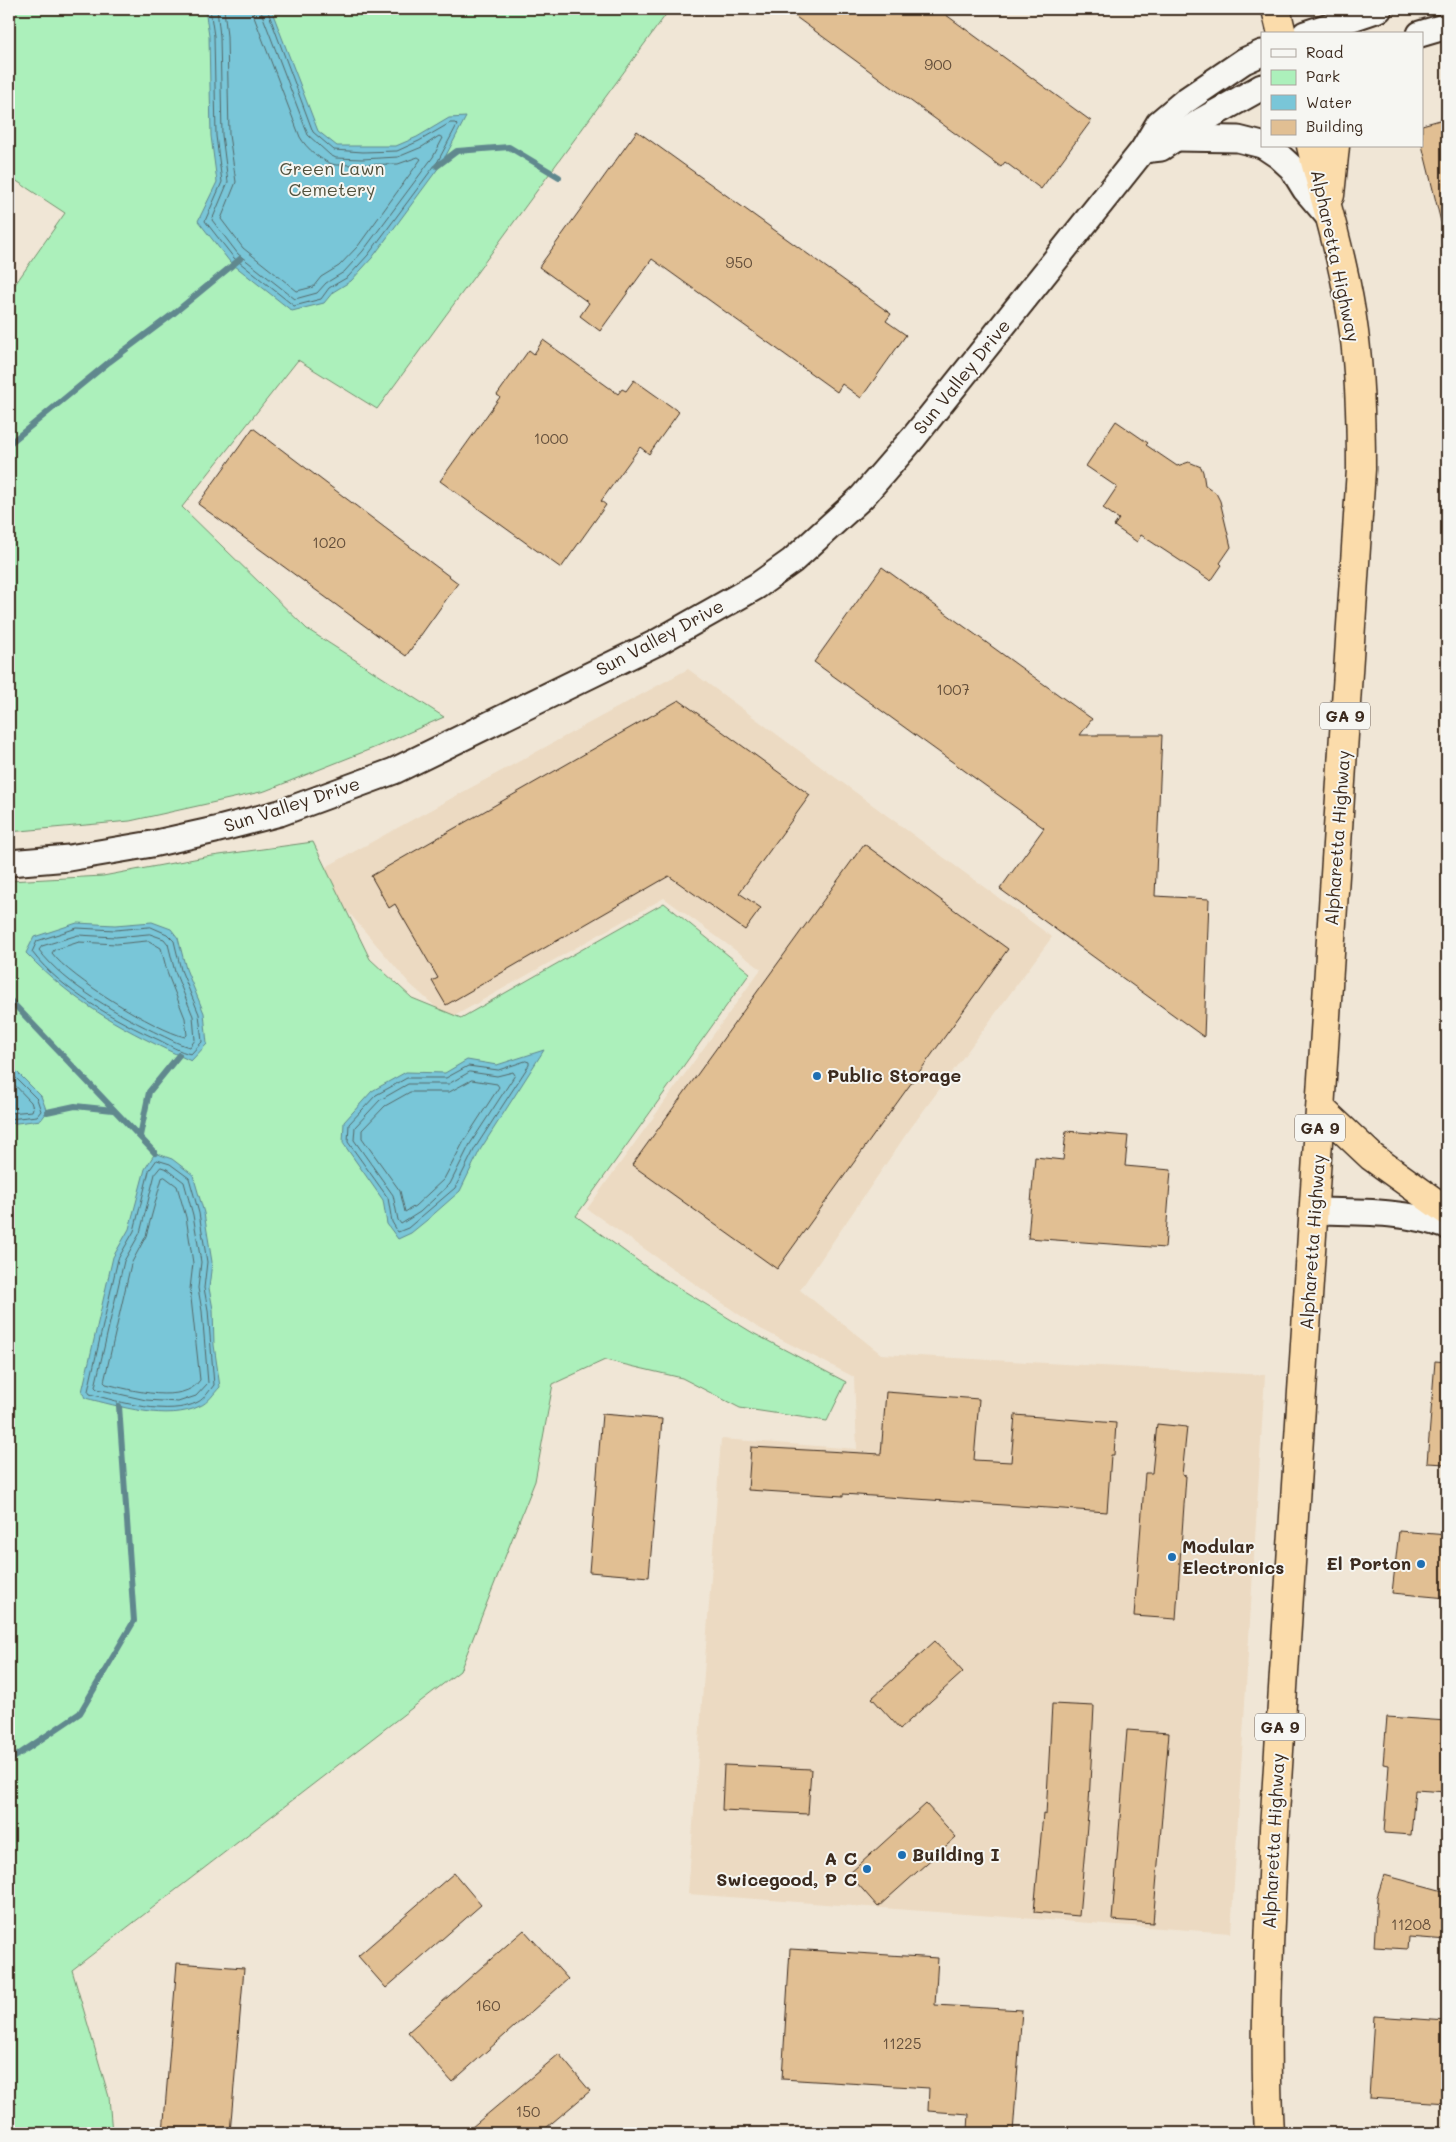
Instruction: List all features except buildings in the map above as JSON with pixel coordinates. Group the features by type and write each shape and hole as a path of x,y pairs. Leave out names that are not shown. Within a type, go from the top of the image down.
{"highway":[{"path":"1276,9 1282,32"},
{"name":"Alpharetta Highway","path":"1269,2133 1267,2060 1268,1966 1274,1829 1361,467 1361,421 1354,332 1347,290 1311,148"},
{"path":"1329,217 1335,148"},
{"path":"1321,1109 1372,1157 1447,1211"}],"street":[{"path":"1312,32 1379,9"},
{"path":"1424,33 1447,26"},
{"name":"Sun Valley Drive","path":"9,863 78,856 152,844 215,830 280,813 394,771 656,643 756,586 792,561 862,497 914,437 1143,150 1159,123 1185,101 1244,61 1261,52"},
{"path":"1143,150 1160,148 1224,106 1261,88"},
{"path":"1176,138 1238,139 1261,145"},
{"path":"1266,148 1279,156 1292,168 1305,189 1329,217"},
{"path":"1315,1210 1393,1214 1430,1220 1447,1226"}],"shaded area":[{"path":"688,669 1052,937 907,1133 800,1290 881,1354 1265,1375 1231,1933 688,1894 721,1439 857,1449 854,1377 757,1327 587,1209 761,969 664,898 449,1019 410,984 315,873"}],"green space":[{"name":"Green Lawn Cemetery","path":"9,9 670,9 377,409 298,360 182,507 307,629 444,717 376,747 265,791 130,821 9,832 9,293 65,213 9,176"},
{"path":"313,842 370,959 412,998 461,1018 664,903 750,973 576,1216 656,1274 753,1333 846,1382 827,1421 740,1408 682,1378 605,1360 553,1384 535,1481 460,1671 72,1970 109,2097 112,2133 9,2133 9,881 103,876 205,857"}],"water":[{"path":"205,9 271,9 318,131 337,146 396,146 417,137 449,118 466,117 442,163 372,258 351,281 333,292 324,303 292,311 230,262 198,221 217,182 211,136 209,36"},
{"path":"152,922 171,929 178,938 186,969 204,1013 207,1044 191,1061 124,1028 83,1003 45,972 26,953 34,937 77,923 115,925"},
{"path":"544,1050 480,1150 460,1191 411,1233 398,1239 387,1224 383,1200 343,1143 344,1122 372,1091 406,1072 445,1073 467,1060 497,1065"},
{"path":"9,1064 41,1096 47,1112 41,1120 9,1124"},
{"path":"155,1153 172,1159 193,1175 204,1213 212,1262 209,1288 213,1309 214,1345 220,1387 203,1405 187,1411 173,1413 143,1411 113,1405 85,1398 82,1392 113,1257 129,1229 145,1169"}],"waterway":[{"path":"437,166 457,151 509,147 559,177"},
{"path":"9,444 240,259"},
{"path":"9,999 155,1153"},
{"path":"140,1136 149,1092 179,1055"},
{"path":"47,1112 75,1106 113,1110"},
{"path":"9,1761 80,1713 134,1621 119,1406"}],"place":[{"name":"Public Storage","path":"817,1076"},
{"name":"Modular Electronics","path":"1172,1557"},
{"name":"El Porton","path":"1421,1564"},
{"name":"Building I","path":"902,1855"},
{"name":"A C Swicegood, P C","path":"867,1869"}]}
